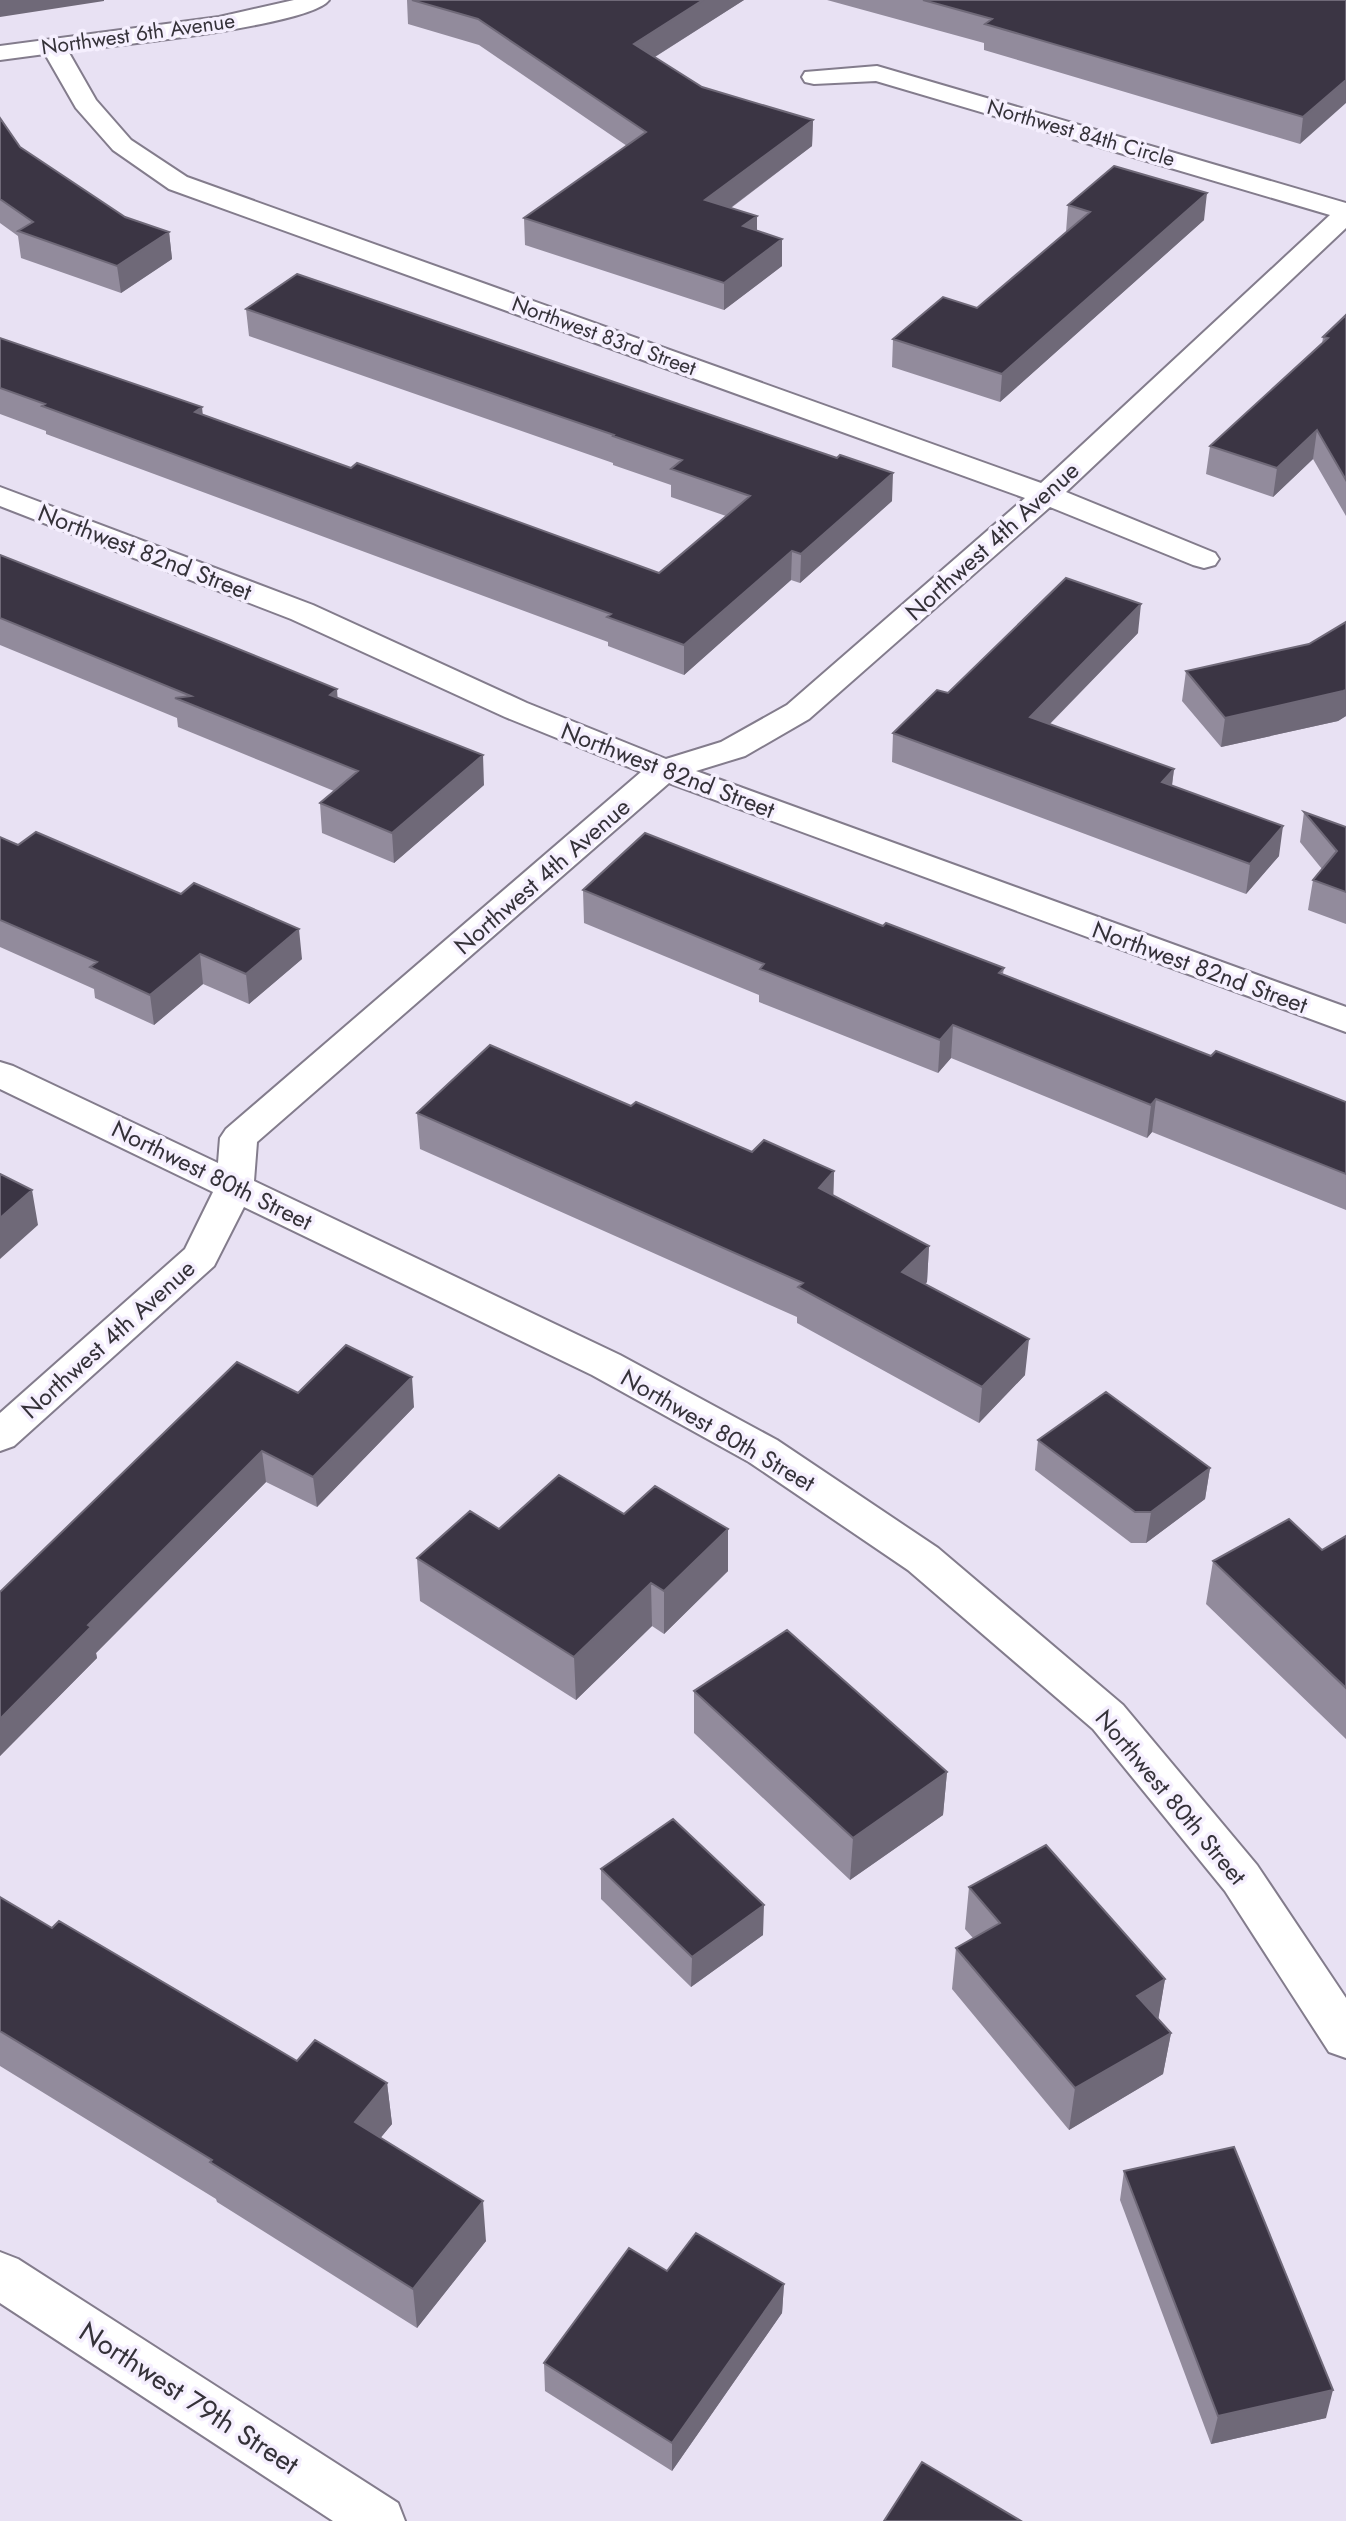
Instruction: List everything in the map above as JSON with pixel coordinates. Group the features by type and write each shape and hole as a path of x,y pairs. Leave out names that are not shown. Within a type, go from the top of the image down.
{"street":[{"name":"Northwest 6th Avenue","path":"0,53 219,24 289,10 317,0"},
{"name":"Northwest 83rd Street","path":"53,46 85,103 122,145 178,183 1046,495 1205,559"},
{"name":"Northwest 84th Circle","path":"814,77 877,73 1346,212"},
{"name":"Northwest 4th Avenue","path":"0,1436 200,1257 235,1186 239,1138 664,770 733,749 798,712 1046,495 1346,212"},
{"name":"Northwest 82nd Street","path":"0,496 302,612 516,710 664,770 1346,1020"},
{"name":"Northwest 80th Street","path":"0,1074 606,1365 763,1451 923,1559 1108,1717 1241,1878 1346,2038"},
{"name":"Northwest 79th Street","path":"0,2275 379,2521"}],"building":[{"path":"412,0 703,0 634,44 702,87 813,120 705,200 757,216 743,226 782,239 724,283 524,218 646,132 478,19"},
{"path":"923,0 1346,0 1346,80 1303,117 985,24 992,19"},
{"path":"0,118 20,147 125,217 169,232 117,266 18,231 33,222 0,199"},
{"path":"1114,166 1207,193 1002,374 893,339 943,297 977,308 1090,212 1068,205"},
{"path":"297,274 837,458 840,455 893,473 801,554 792,551 684,645 607,617 611,614 42,406 45,404 0,388 0,338 202,407 195,412 351,468 357,463 659,573 750,496 671,469 682,460 246,309"},
{"path":"1346,315 1346,480 1317,430 1277,468 1210,446 1328,338 1323,337"},
{"path":"0,555 337,689 330,695 483,755 392,833 320,803 358,771 175,698 191,696 0,618"},
{"path":"1066,578 1141,604 1030,717 1174,769 1162,782 1283,826 1250,864 893,733 937,690 948,693"},
{"path":"1346,622 1346,690 1343,691 1225,718 1186,671 1309,644"},
{"path":"1304,812 1346,827 1346,892 1313,880 1337,851"},
{"path":"36,832 181,894 194,883 299,929 246,974 200,954 150,995 90,967 97,962 0,920 0,837 18,845"},
{"path":"645,833 883,926 886,923 1004,968 999,973 1211,1056 1216,1051 1346,1102 1346,1174 1156,1099 1151,1105 953,1025 940,1040 760,969 764,964 583,890"},
{"path":"490,1045 631,1106 636,1102 752,1152 764,1140 834,1171 819,1188 929,1246 902,1272 1029,1339 982,1387 798,1287 803,1283 417,1113"},
{"path":"0,1174 32,1190 0,1218"},
{"path":"346,1345 412,1377 313,1477 262,1451 88,1625 91,1627 0,1719 0,1592 237,1362 298,1393"},
{"path":"1106,1392 1210,1468 1151,1512 1135,1512 1038,1440"},
{"path":"559,1475 624,1514 655,1486 728,1529 664,1591 651,1583 574,1657 417,1558 470,1511 499,1529"},
{"path":"1289,1519 1322,1550 1346,1536 1346,1688 1213,1561"},
{"path":"787,1630 947,1772 853,1838 694,1691"},
{"path":"673,1819 764,1905 692,1957 601,1869"},
{"path":"1046,1845 1165,1979 1137,1996 1171,2033 1075,2088 956,1948 1000,1923 969,1887"},
{"path":"0,1897 52,1928 59,1921 297,2061 315,2040 387,2083 355,2122 483,2201 413,2289 210,2162 212,2160 0,2031"},
{"path":"1234,2147 1333,2390 1218,2416 1124,2171"},
{"path":"696,2233 784,2284 672,2443 544,2363 629,2248 667,2271"},
{"path":"922,2462 1021,2521 884,2521"}]}
